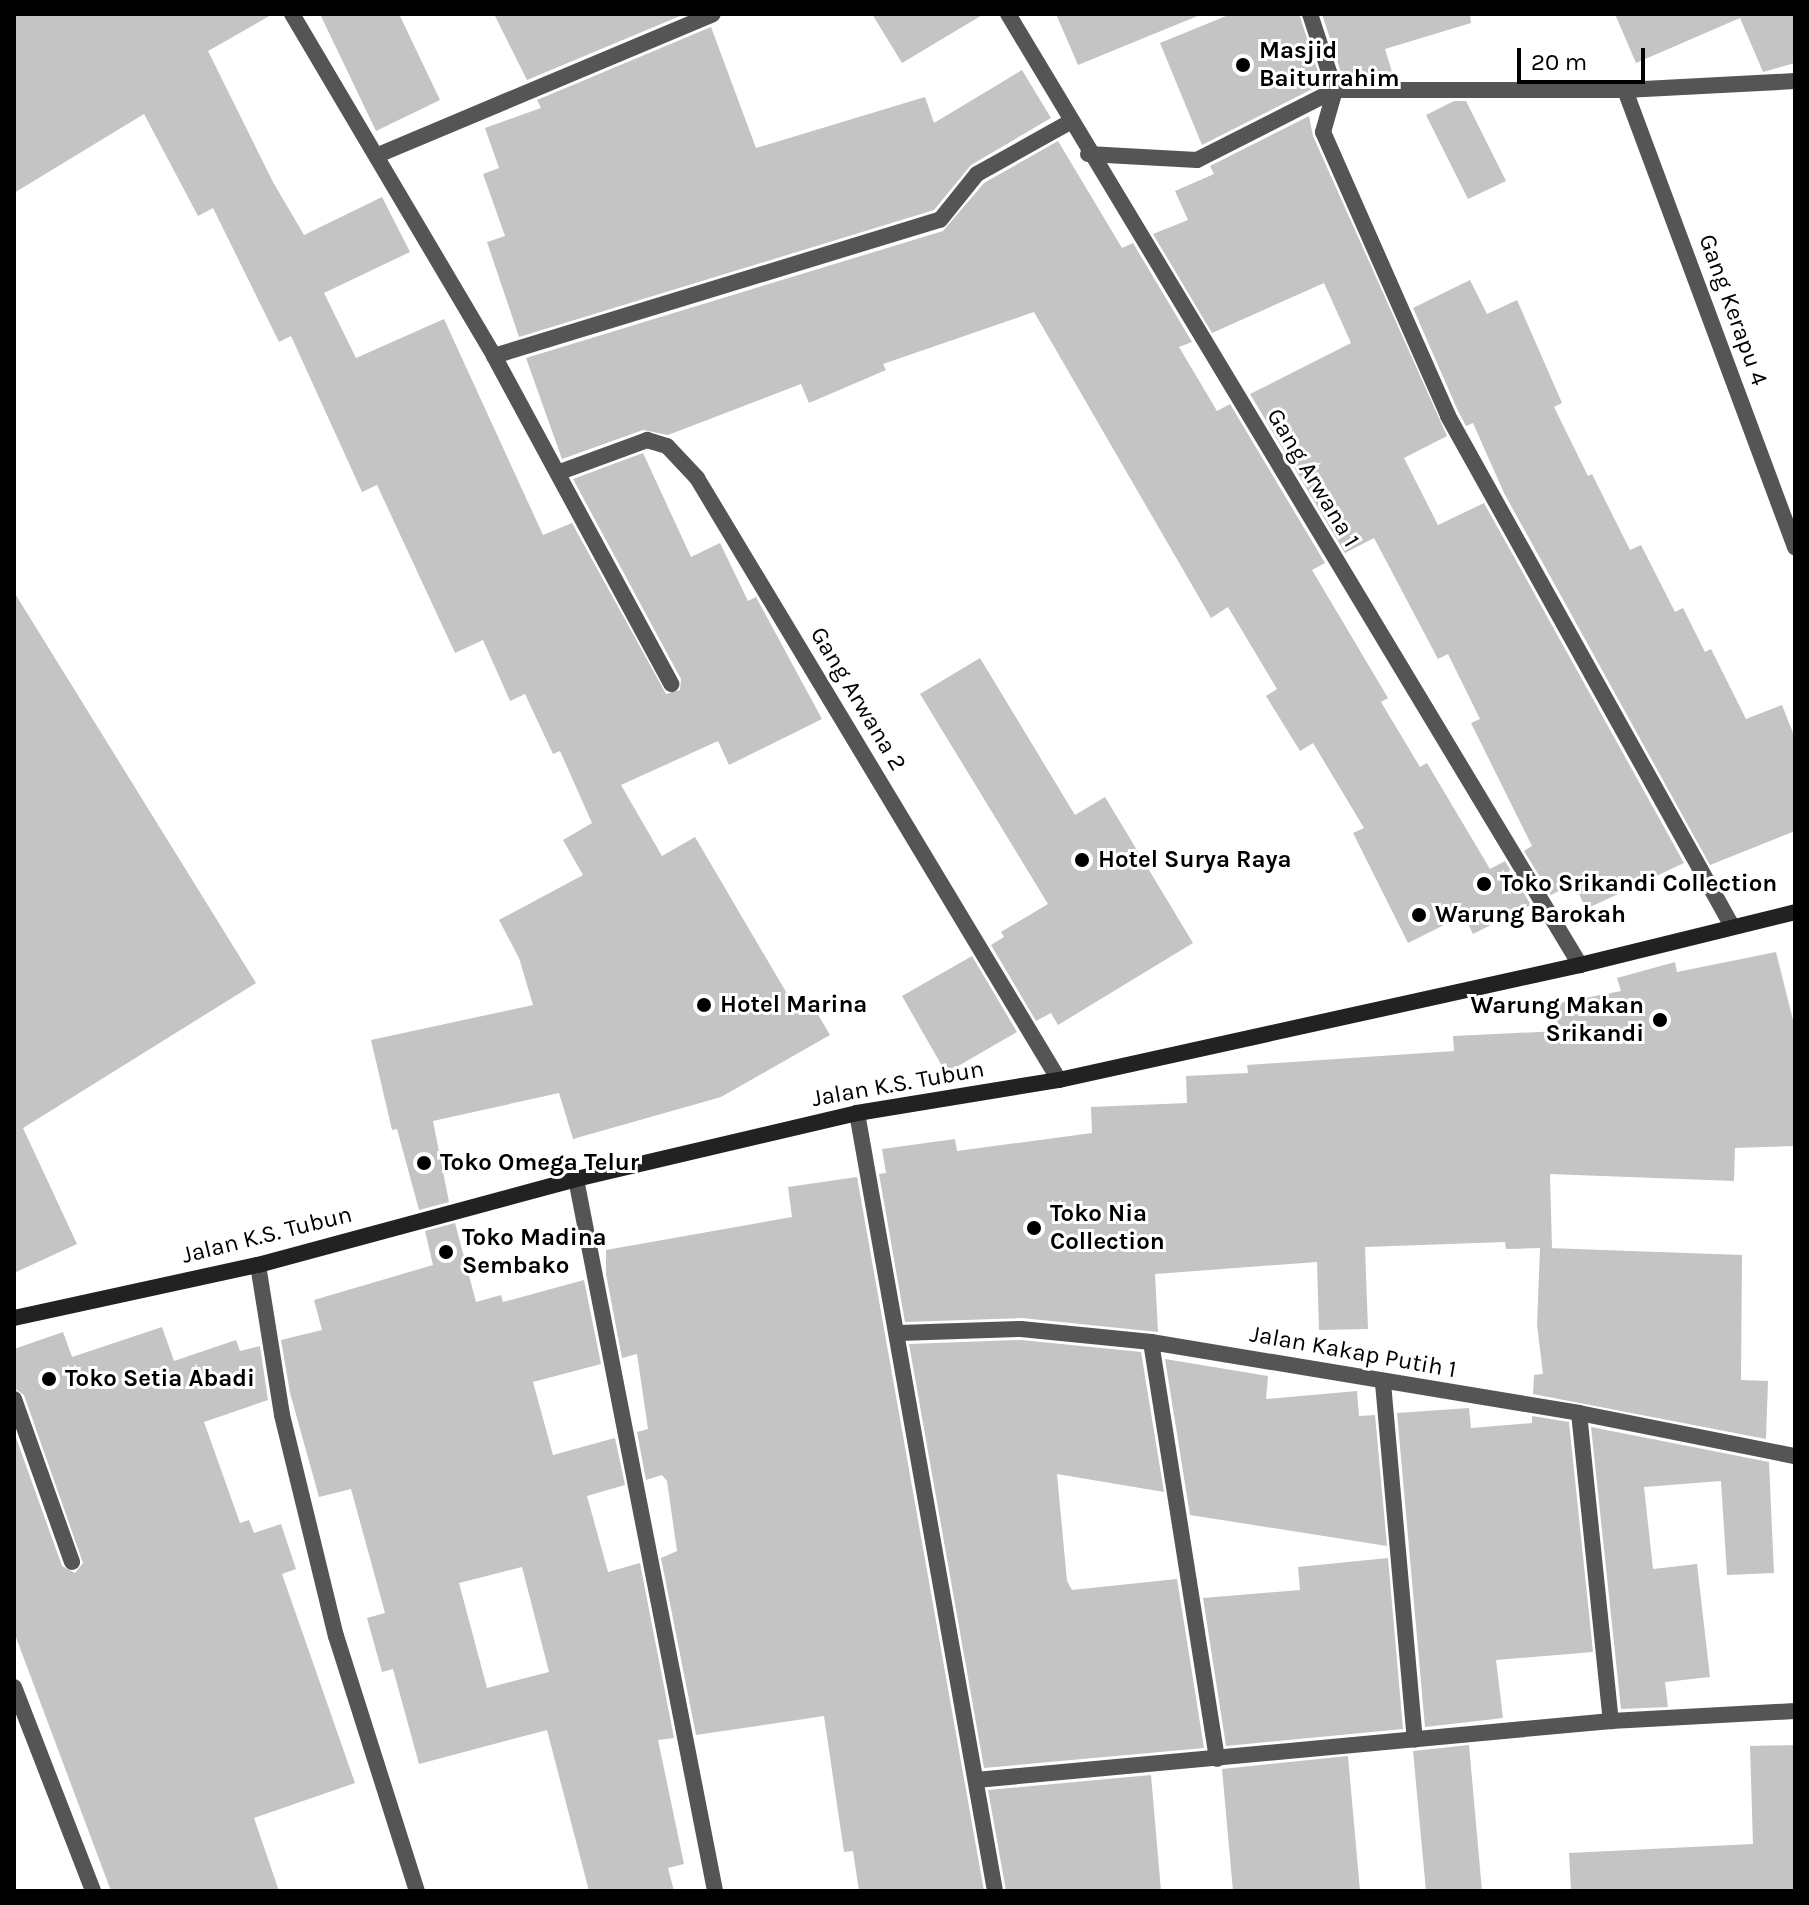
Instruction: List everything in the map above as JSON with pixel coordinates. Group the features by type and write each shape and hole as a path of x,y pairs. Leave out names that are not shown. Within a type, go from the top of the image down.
{"street":[{"path":"292,14 378,155 560,472 671,684"},
{"path":"378,155 713,14"},
{"name":"Gang Arwana 1","path":"1008,14 1088,154 1580,965"},
{"path":"1310,14 1335,90 1323,132 1448,416 1732,926"},
{"path":"1088,154 1197,160 1335,90 1625,90 1795,81"},
{"name":"Gang Kerapu 4","path":"1625,90 1795,547"},
{"path":"494,356 940,220 977,174 1070,122"},
{"name":"Gang Arwana 2","path":"560,472 647,440 667,446 690,470 1059,1080"},
{"name":"Jalan K.S. Tubun","path":"14,1318 258,1265 576,1179 857,1113 1059,1080 1580,965 1795,912"},
{"path":"857,1113 899,1333 995,1891"},
{"path":"576,1179 715,1891"},
{"path":"258,1265 282,1415 336,1636 417,1891"},
{"name":"Jalan Kakap Putih 1","path":"899,1333 1021,1329 1151,1342 1383,1383 1579,1413 1795,1456"},
{"path":"1151,1342 1217,1759"},
{"path":"1383,1383 1415,1740"},
{"path":"14,1399 72,1562"},
{"path":"1579,1413 1611,1721"},
{"path":"14,1687 93,1891"},
{"path":"976,1780 1611,1721 1795,1711"}],"building":[{"path":"14,14 273,14 208,51 273,182 304,235 382,197 410,252 324,293 356,358 444,319 543,535 572,523 666,694 680,690 681,679 573,479 643,453 691,557 720,543 748,601 756,597 822,719 729,765 718,741 621,785 662,856 695,837 799,1014 813,1006 830,1035 721,1097 573,1139 559,1093 433,1121 449,1202 419,1210 397,1129 392,1130 371,1040 533,1005 519,958 499,920 583,875 563,840 592,823 560,751 553,754 525,694 510,701 483,640 455,653 377,485 362,492 291,336 279,342 213,208 198,216 144,114 14,193"},
{"path":"320,14 399,14 440,100 376,131"},
{"path":"494,14 685,14 527,80"},
{"path":"872,14 984,14 902,63"},
{"path":"1056,14 1200,14 1200,15 1078,65"},
{"name":"Masjid Baiturrahim","path":"1231,14 1299,14 1322,84 1202,145 1160,43"},
{"path":"1322,14 1470,14 1471,23 1385,49 1392,72 1343,79"},
{"path":"1615,14 1795,14 1795,63 1763,72 1740,18 1636,63"},
{"path":"711,27 756,148 925,97 934,123 1022,70 1051,118 971,165 934,210 519,337 487,242 505,236 483,174 499,168 485,128 541,108 537,100"},
{"path":"1454,101 1466,101 1506,181 1468,199 1426,115"},
{"path":"1309,116 1313,136 1447,436 1404,458 1438,525 1484,503 1684,863 1586,909 1574,883 1551,895 1524,851 1532,846 1471,723 1480,719 1448,654 1438,659 1374,538 1345,553 1250,394 1351,343 1324,283 1212,333 1153,234 1188,220 1175,191 1214,174 1210,166"},
{"path":"1058,141 1122,248 1133,243 1192,342 1179,347 1217,411 1230,404 1325,563 1312,570 1388,698 1381,702 1420,767 1427,763 1490,869 1505,861 1531,905 1473,934 1464,915 1408,943 1353,833 1364,828 1313,743 1300,751 1266,696 1277,689 1228,607 1211,618 1034,312 883,364 886,370 809,403 801,384 668,435 643,430 562,459 526,358 943,231 984,183"},
{"path":"1470,280 1487,314 1517,300 1562,403 1554,407 1588,476 1592,474 1630,550 1641,545 1675,612 1683,608 1705,652 1711,649 1746,719 1782,705 1795,738 1795,831 1710,865 1504,493 1473,423 1466,426 1458,411 1413,308"},
{"path":"14,592 256,983 23,1128 77,1244 14,1273"},
{"name":"Hotel Surya Raya","path":"980,658 1075,815 1105,797 1193,943 1058,1025 1051,1013 1036,1021 991,945 1004,937 1001,932 1048,904 920,694"},
{"path":"1776,952 1795,1028 1795,1146 1735,1148 1734,1181 1550,1174 1552,1248 1548,1248 1742,1255 1741,1380 1768,1381 1766,1439 1533,1394 1534,1375 1543,1374 1537,1325 1540,1248 1506,1249 1505,1242 1365,1247 1368,1329 1319,1330 1317,1262 1155,1274 1158,1332 1022,1318 905,1322 879,1174 886,1173 882,1149 955,1139 957,1151 1092,1133 1091,1107 1187,1103 1186,1076 1248,1073 1247,1065 1454,1051 1453,1036 1559,1031 1554,1004 1621,991 1617,978 1675,962 1677,972"},
{"path":"972,956 1017,1032 946,1073 902,996"},
{"path":"857,1177 984,1891 859,1891 853,1851 844,1852 824,1716 696,1735 661,1558 677,1551 667,1481 662,1475 646,1480 637,1432 648,1429 637,1354 622,1358 606,1274 606,1250 792,1217 788,1187"},
{"path":"455,1223 476,1302 501,1295 503,1302 584,1280 601,1364 533,1382 553,1455 615,1438 625,1485 587,1496 608,1572 640,1563 674,1738 658,1740 684,1864 668,1868 674,1891 589,1891 547,1730 419,1764 393,1669 382,1672 367,1618 385,1613 351,1489 319,1497 290,1393 281,1340 322,1330 314,1300 433,1265 425,1231","holes":["522,1567 549,1672 487,1688 459,1583"]},
{"path":"162,1327 174,1361 236,1340 240,1351 260,1346 268,1400 204,1422 240,1523 249,1520 254,1533 281,1524 296,1569 282,1574 355,1783 254,1818 279,1891 111,1891 14,1632 14,1432 62,1566 75,1573 83,1563 24,1395 14,1388 14,1349 63,1332 72,1357"},
{"path":"1021,1340 1141,1352 1164,1492 1057,1474 1067,1581 1072,1590 1177,1579 1204,1748 984,1768 909,1344"},
{"path":"1165,1359 1268,1376 1266,1399 1357,1391 1359,1416 1375,1415 1387,1546 1190,1515"},
{"path":"1469,1408 1471,1428 1532,1423 1532,1416 1569,1422 1593,1652 1496,1660 1503,1718 1425,1727 1397,1413"},
{"path":"1591,1427 1769,1462 1774,1573 1727,1575 1721,1481 1644,1487 1653,1569 1697,1564 1710,1677 1665,1682 1668,1707 1621,1709"},
{"path":"1388,1558 1403,1729 1226,1746 1203,1598 1300,1590 1298,1567"},
{"path":"1469,1745 1482,1891 1426,1891 1413,1751"},
{"path":"1795,1745 1795,1891 1571,1891 1569,1853 1753,1844 1750,1746"},
{"path":"1348,1756 1360,1891 1233,1891 1222,1769"},
{"path":"1151,1775 1161,1891 1006,1891 988,1790"}],"place":[{"name":"Masjid Baiturrahim","path":"1243,65"},
{"name":"Hotel Surya Raya","path":"1082,860"},
{"name":"Toko Srikandi Collection","path":"1484,884"},
{"name":"Warung Barokah","path":"1419,915"},
{"name":"Hotel Marina","path":"704,1005"},
{"name":"Warung Makan Srikandi","path":"1660,1020"},
{"name":"Toko Omega Telur","path":"424,1163"},
{"name":"Toko Nia Collection","path":"1034,1228"},
{"name":"Toko Madina Sembako","path":"446,1252"},
{"name":"Toko Setia Abadi","path":"49,1379"}]}
